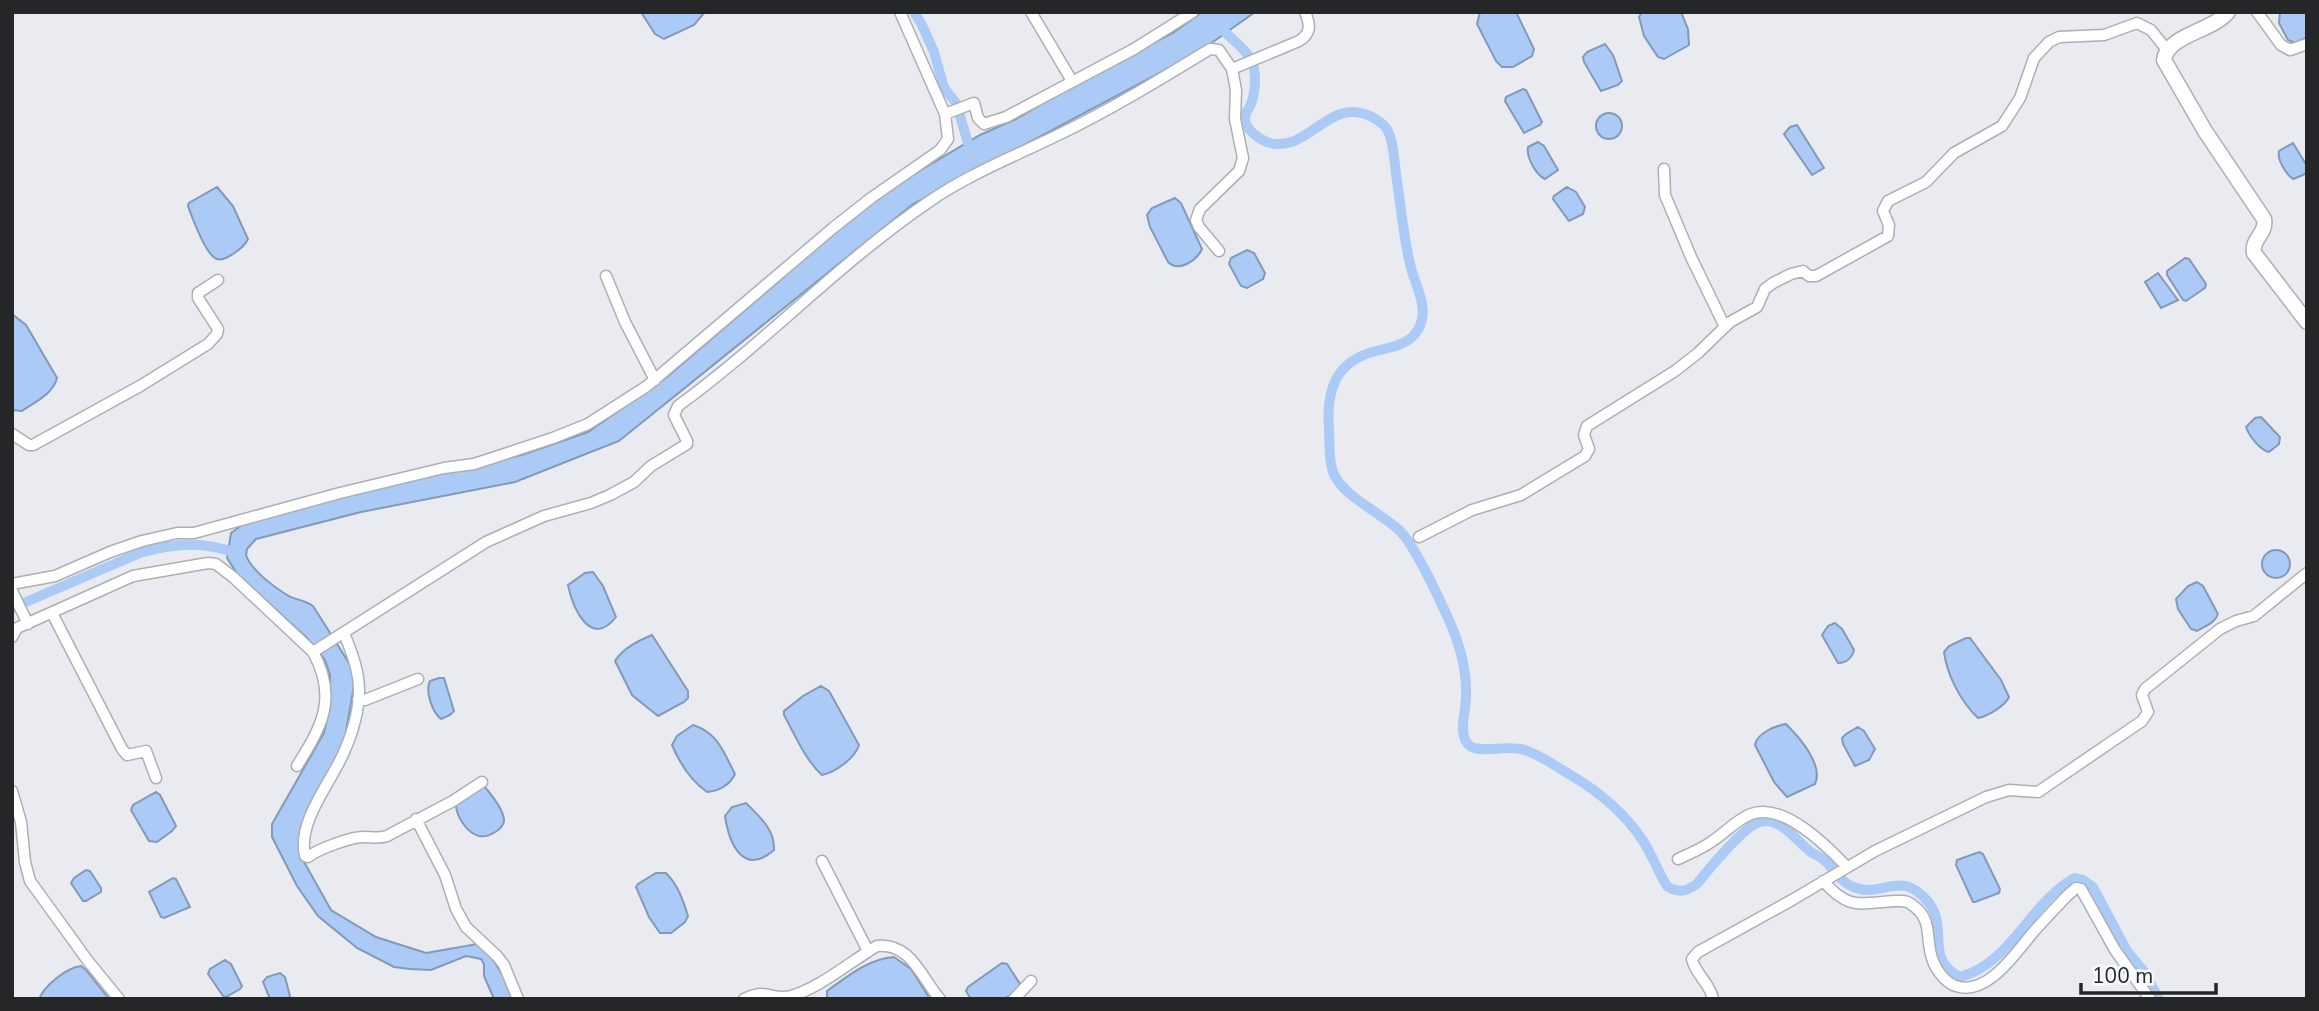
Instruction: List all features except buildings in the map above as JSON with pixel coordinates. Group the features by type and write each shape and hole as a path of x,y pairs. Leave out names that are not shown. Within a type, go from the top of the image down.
{"street":[{"path":"12,584 55,576 142,541 203,531 341,493 444,468 474,464 588,424 629,399 655,380 833,228 940,150 948,139 947,113 900,12"},
{"path":"1031,12 1072,81"},
{"path":"947,113 974,103 981,122 991,123 1134,49 1193,12"},
{"path":"1235,68 1304,38 1310,30 1305,12"},
{"path":"2228,12 2224,17 2167,50 2164,60 2227,166 2264,219 2265,228 2253,245 2254,253 2307,322"},
{"path":"2257,12 2281,45 2290,50 2307,44"},
{"path":"1419,537 1472,510 1521,495 1585,456 1589,449 1584,435 1587,426 1675,371 1730,322 1757,307 1765,289 1773,283 1798,271 1816,276 1888,236 1890,232 1883,211 1884,205 1926,182 1954,153 2002,126 2020,98 2034,58 2049,42 2059,37 2104,35 2137,23 2151,30 2167,50"},
{"path":"316,650 486,542 544,516 610,495 634,482 651,466 679,450 687,441 674,415 678,406 841,270 939,195 1060,134 1189,64 1210,49 1219,50 1235,68 1235,118 1243,158 1239,171 1200,209 1196,220 1219,251"},
{"path":"1664,169 1665,195 1725,327"},
{"path":"606,276 625,322 655,380"},
{"path":"12,434 33,445 140,386 208,344 218,329 198,298 198,293 218,279"},
{"path":"12,637 17,628 27,621 52,613 133,576 216,564 316,650 327,693 326,705 321,725 297,766"},
{"path":"1713,999 1704,978 1694,966 1694,956 1844,868 1986,797 2008,790 2038,792 2142,721 2148,712 2142,695 2144,689 2220,629 2253,616 2307,573"},
{"path":"14,594 27,621"},
{"path":"52,613 122,749 127,755 146,751 156,778"},
{"path":"341,635 359,677 358,700 345,752 305,833 305,856 356,838 378,839 387,836 453,801 482,782"},
{"path":"358,700 365,700 418,679"},
{"path":"12,791 21,822 30,881 119,999"},
{"path":"1678,859 1711,842 1750,815 1762,811 1792,821 1806,830 1830,850 1844,868"},
{"path":"416,819 445,875 456,909 466,927 504,965 518,999"},
{"path":"822,861 868,951"},
{"path":"1826,880 1835,894 1852,902 1903,901 1912,905 1927,923 1933,962 1944,979 1961,987 1977,985 2010,962 2034,931 2069,894 2076,888 2081,889 2115,950 2150,999"},
{"path":"744,999 761,992 776,997 798,993 877,946 885,945 915,962 940,999"},
{"path":"1014,999 1031,981"}],"water":[{"path":"641,12 705,12 694,25 664,39 655,34"},
{"path":"1202,12 1255,12 1199,52 913,204 619,441 515,482 361,512 256,539 247,549 249,561 264,578 282,592 313,606 356,674 344,743 302,827 303,860 331,910 376,937 426,953 483,943 509,986 512,999 494,999 484,976 481,959 466,956 431,970 394,967 357,948 318,916 297,886 272,837 272,824 324,733 330,706 330,675 325,660 307,638 238,575 227,558 231,533 249,520 443,469 484,464 522,455 588,432 667,377 778,282 820,242 889,189 980,135 1016,119 1093,74 1173,33"},
{"path":"1480,12 1516,12 1534,49 1532,56 1513,67 1502,67 1496,61 1477,24"},
{"path":"1642,12 1681,12 1688,29 1689,45 1664,59 1658,57 1644,36 1639,17"},
{"path":"2280,12 2307,12 2307,37 2295,43 2288,40 2279,23"},
{"path":"1605,44 1613,55 1622,81 1601,91 1583,57 1587,52"},
{"path":"1526,90 1542,122 1524,133 1505,101 1506,97"},
{"path":"1609,113 1618,117 1622,126 1618,135 1609,139 1600,135 1596,126 1600,117"},
{"path":"1797,125 1824,168 1812,175 1784,134 1790,127"},
{"path":"1538,142 1544,146 1558,170 1545,179 1535,170 1529,156 1528,147"},
{"path":"2293,143 2307,166 2307,172 2293,179 2283,167 2279,151"},
{"path":"217,187 233,206 248,239 240,249 221,259 208,251 188,206"},
{"path":"1567,187 1576,192 1585,207 1583,214 1569,221 1553,199"},
{"path":"1175,198 1181,203 1202,249 1192,261 1182,266 1168,262 1150,227 1147,215 1152,208"},
{"path":"1247,250 1254,253 1265,273 1263,279 1247,288 1241,286 1229,264 1231,258"},
{"path":"2185,258 2189,259 2206,284 2205,288 2186,301 2167,275 2167,271"},
{"path":"2158,273 2178,300 2161,308 2145,282"},
{"path":"12,314 26,325 57,378 48,393 22,411 12,410"},
{"path":"2261,417 2280,437 2279,444 2269,452 2255,442 2246,427 2255,418"},
{"path":"2276,550 2286,554 2290,564 2286,574 2276,578 2266,574 2262,564 2266,554"},
{"path":"593,572 603,586 616,617 607,626 599,629 584,622 574,605 568,585 585,573"},
{"path":"2197,582 2203,586 2218,614 2212,622 2197,631 2191,629 2178,609 2176,599 2188,586"},
{"path":"1835,623 1842,629 1854,650 1848,660 1841,663 1838,663 1822,635 1828,626"},
{"path":"652,635 688,691 688,698 684,702 658,716 632,695 615,661 636,642"},
{"path":"1970,638 2001,680 2009,697 1996,710 1978,718 1956,688 1944,652 1949,646"},
{"path":"444,678 454,711 441,719 432,707 428,690 430,681"},
{"path":"821,686 829,691 859,745 854,755 844,764 822,775 806,755 784,715 784,711 803,696"},
{"path":"1786,724 1809,752 1817,776 1815,784 1787,797 1774,782 1755,745 1763,734"},
{"path":"693,725 714,738 735,774 720,789 707,792 695,782 678,759 672,745 677,736"},
{"path":"1858,727 1864,731 1875,749 1869,760 1855,766 1842,738"},
{"path":"483,785 499,805 504,823 491,834 479,836 467,828 456,806 458,800"},
{"path":"156,792 176,826 157,842 149,841 131,810 133,805"},
{"path":"746,803 766,824 774,843 774,850 754,860 746,858 734,846 725,816 732,807"},
{"path":"1979,852 1983,854 2000,889 1999,893 1973,902 1956,865 1957,860"},
{"path":"86,870 90,871 101,892 83,901 71,883"},
{"path":"656,873 666,873 670,878 680,893 688,916 685,922 671,933 660,933 649,917 636,887"},
{"path":"173,878 190,907 164,918 149,892"},
{"path":"894,957 911,969 930,999 827,999 827,991 859,969"},
{"path":"225,960 231,964 242,986 226,997 208,974 210,969"},
{"path":"1002,963 1007,964 1020,984 1017,990 1006,998 971,999 966,991 968,987"},
{"path":"81,966 109,999 39,999 57,978"},
{"path":"280,973 285,977 290,996 288,999 270,999 263,982 267,977"}],"waterway":[{"path":"914,12 934,52 944,88 956,103 971,153"},
{"path":"1219,26 1245,51 1252,63 1255,88 1245,122 1257,137 1270,143 1284,144 1297,140 1332,118 1359,112 1380,122 1390,136 1406,245 1422,305 1422,320 1411,338 1362,356 1342,370 1329,402 1330,462 1337,480 1344,488 1405,537 1432,584 1462,657 1466,687 1463,723 1466,742 1481,749 1525,750 1548,761 1590,788 1628,821 1647,847 1667,886 1675,890 1686,890 1697,884 1726,850 1751,827 1767,821 1774,822 1822,859 1851,886 1872,890 1899,885 1918,892 1935,913 1943,962 1960,977 1978,970 1993,959 2059,889 2075,878 2083,880 2093,887 2127,951 2145,973 2159,999"},
{"path":"12,608 140,553 177,545 200,545 236,553"}]}
